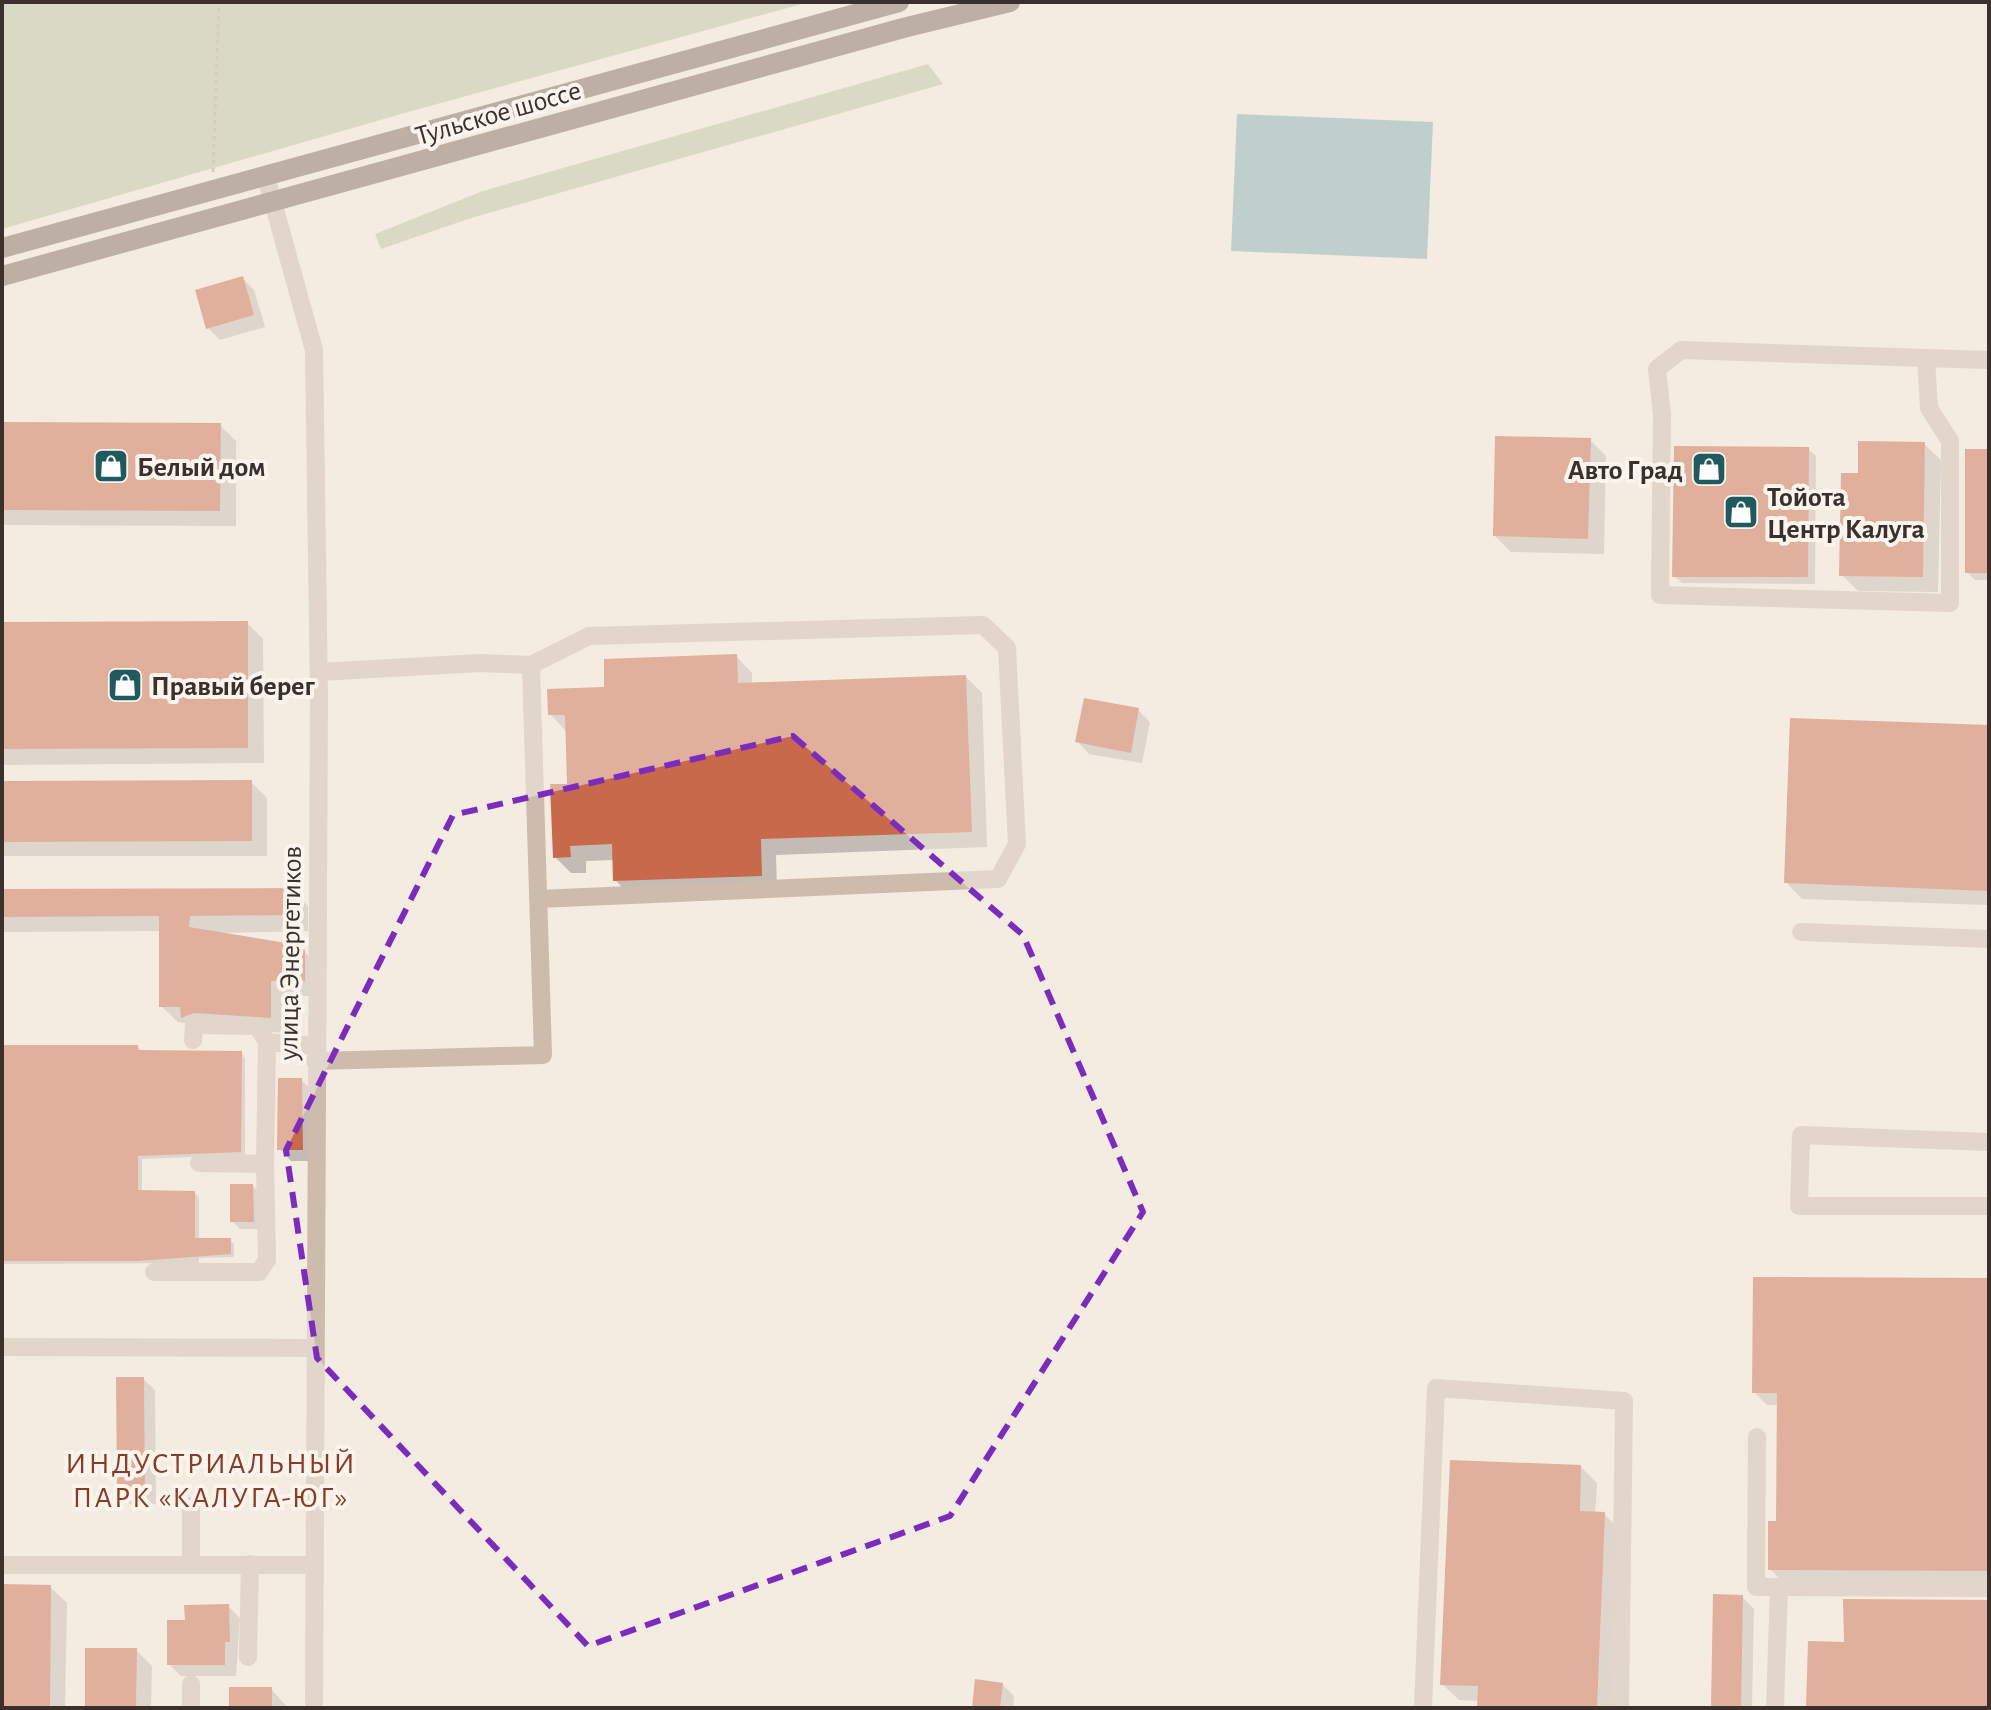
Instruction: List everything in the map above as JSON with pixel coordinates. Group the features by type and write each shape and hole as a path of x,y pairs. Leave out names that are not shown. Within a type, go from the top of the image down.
{"main road":[{"name":"Тульское шоссе","path":"2,248 899,2"},
{"name":"Тульское шоссе","path":"2,276 273,204 907,27 1010,2"}],"street":[{"name":"улица Энергетиков","path":"266,177 314,350 319,672 314,1708"},
{"path":"1926,358 1929,408 1950,441 1950,603 1660,595 1662,415 1657,369 1681,350 1989,360"},
{"path":"319,672 480,663 531,665 589,636 983,625 1007,648 1017,844 998,879 538,899"},
{"path":"267,1042 316,1053 543,1055 531,665"},
{"path":"1801,932 1989,939"},
{"path":"154,1272 259,1272 267,1260 267,1042 257,1026 194,1025 193,1040"},
{"path":"1989,1142 1801,1135 1799,1206 1989,1206"},
{"path":"199,1163 265,1164"},
{"path":"2,1347 314,1348"},
{"path":"1423,1708 1436,1388 1624,1401 1620,1708"},
{"path":"1757,1437 1756,1587 1989,1588"},
{"path":"191,1506 191,1564"},
{"path":"248,1657 250,1564"},
{"path":"2,1565 313,1565"},
{"path":"1775,1708 1779,1587"},
{"path":"191,1684 191,1708"}],"path":[{"path":"212,191 219,2"}],"highlighted area":[{"path":"793,736 1023,935 1143,1212 950,1516 588,1646 317,1358 286,1150 453,815"}],"green space":[{"path":"2,2 809,2 408,112 2,229"},
{"path":"928,64 943,84 471,218 381,249 375,234 483,191"}],"water":[{"path":"1237,114 1433,122 1427,259 1231,251"}],"building":[{"path":"243,276 254,315 206,329 195,290"},
{"name":"Белый дом","path":"2,422 221,423 220,511 2,510"},
{"path":"1495,436 1591,438 1588,539 1493,536"},
{"path":"1858,441 1925,442 1923,577 1839,576 1841,473 1858,473"},
{"name":"Тойота Центр Калуга","path":"1674,446 1809,447 1808,577 1672,577"},
{"path":"1965,449 1989,449 1989,573 1965,573"},
{"name":"Правый берег","path":"248,621 248,748 2,749 2,622"},
{"path":"737,654 738,683 966,675 972,832 761,839 762,876 613,881 612,844 570,846 571,857 553,858 550,784 567,784 565,715 548,715 547,689 604,687 604,659"},
{"path":"1084,698 1139,708 1131,753 1075,742"},
{"path":"1790,718 1989,725 1989,891 1784,883"},
{"path":"252,780 252,841 2,842 2,781"},
{"path":"293,888 293,915 190,916 189,927 292,944 305,950 305,981 271,981 271,1018 194,1013 181,1018 180,1007 159,1007 159,916 2,917 2,889"},
{"path":"2,1045 138,1045 138,1050 242,1051 241,1152 138,1156 138,1190 195,1191 195,1238 231,1238 231,1254 138,1261 2,1261"},
{"path":"278,1078 302,1078 303,1150 277,1150"},
{"path":"230,1184 253,1184 254,1222 230,1222"},
{"path":"1753,1277 1989,1278 1989,1571 1768,1570 1768,1521 1776,1521 1777,1393 1752,1393"},
{"path":"116,1377 144,1377 145,1493 117,1494"},
{"path":"1450,1460 1581,1465 1580,1511 1605,1512 1597,1708 1477,1707 1478,1686 1440,1685"},
{"path":"2,1584 51,1585 50,1708 2,1708"},
{"path":"1713,1594 1743,1595 1741,1708 1711,1708"},
{"path":"1843,1599 1989,1600 1989,1708 1806,1708 1808,1641 1844,1642"},
{"path":"229,1604 230,1642 225,1642 225,1665 167,1665 167,1620 185,1620 184,1605"},
{"path":"85,1648 137,1648 136,1708 85,1708"},
{"path":"975,1679 1003,1683 1000,1708 972,1708"},
{"path":"229,1687 272,1687 272,1708 229,1708"}],"place":[{"name":"Белый дом","path":"111,466"},
{"name":"Авто Град","path":"1709,469"},
{"name":"Тойота Центр Калуга","path":"1741,512"},
{"name":"Правый берег","path":"125,685"}],"district":[{"name":"ИНДУСТРИАЛЬНЫЙ ПАРК «КАЛУГА-ЮГ»","path":"211,1480"}]}
